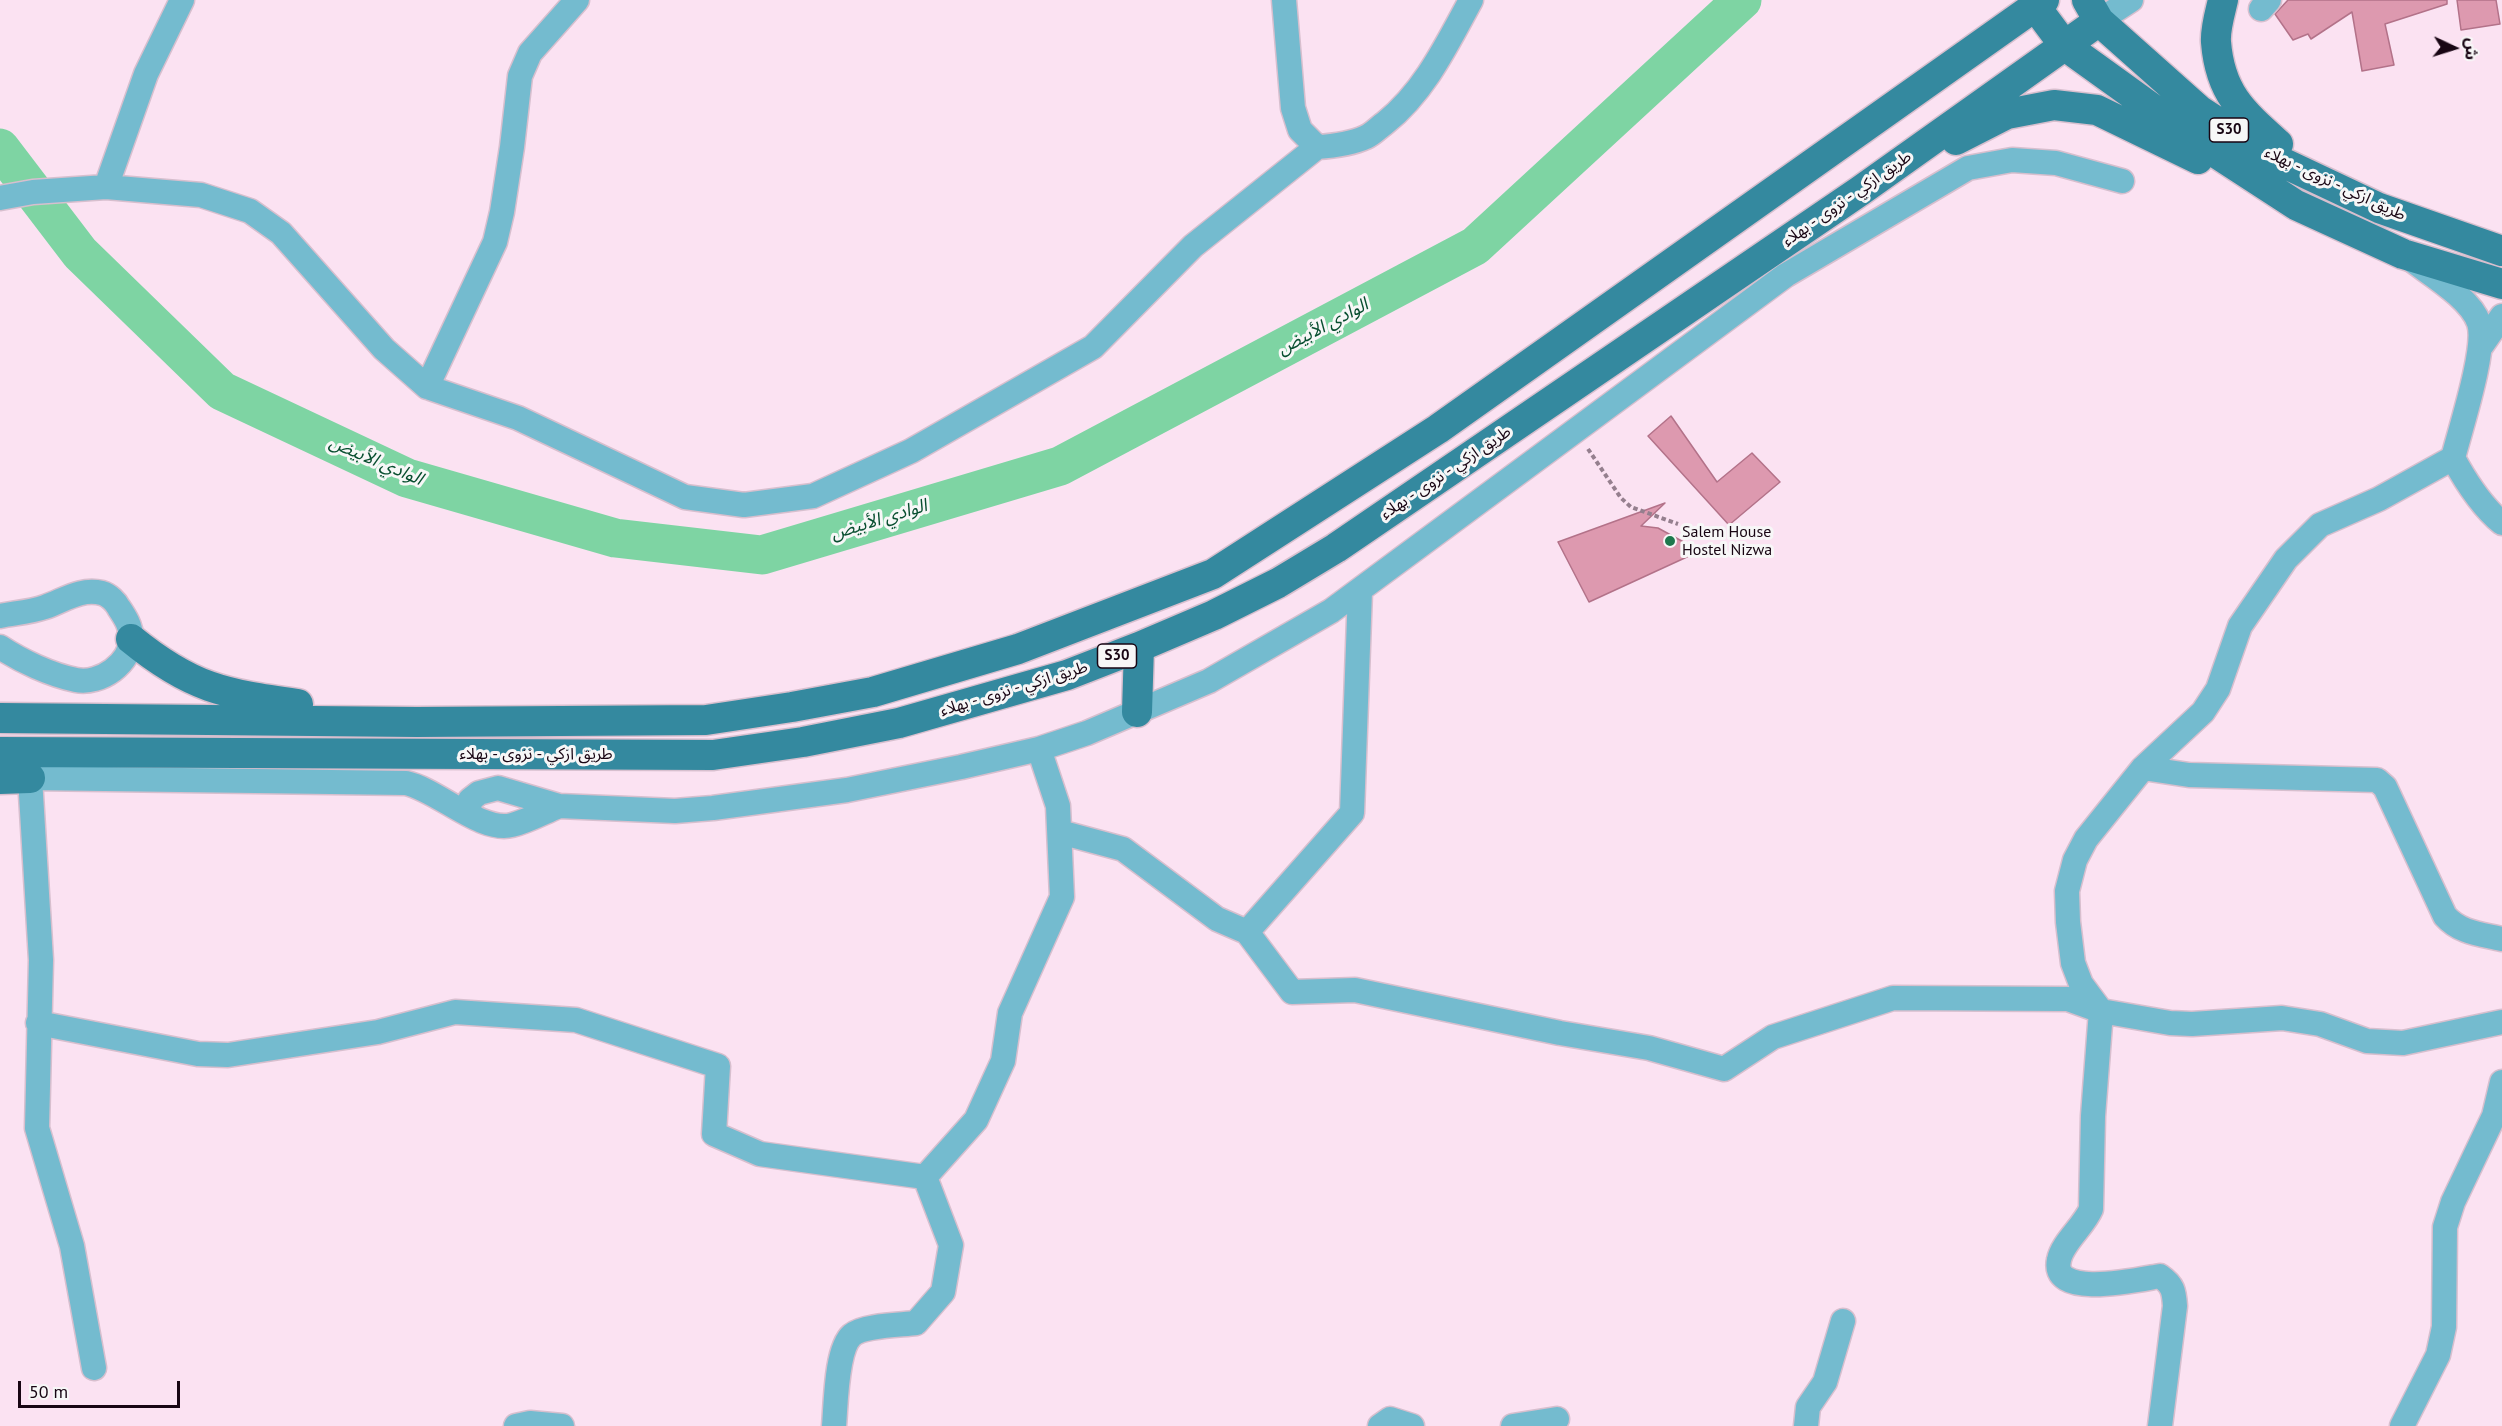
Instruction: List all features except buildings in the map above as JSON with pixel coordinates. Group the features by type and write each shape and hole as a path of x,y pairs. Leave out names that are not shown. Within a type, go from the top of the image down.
{"main road":[{"path":"2223,0 2216,41 2224,86 2249,118 2292,157 2379,208"},
{"name":"طريق ازكي - نزوى - بهلاء","path":"0,718 417,722 705,720 873,692 1018,650 1213,574 1438,429 2040,3 2064,45 2196,140 2296,205 2403,254 2502,284"},
{"name":"طريق ازكي - نزوى - بهلاء","path":"0,752 714,755 803,742 899,723 1067,675 1139,647 1278,583 1336,548 1860,190 2064,45 2093,11 2199,110 2273,158 2379,208 2502,251"},
{"path":"1860,190 2007,114 2054,105 2097,110 2296,205"},
{"path":"131,639 179,674 236,696 417,722"},
{"path":"1137,712 1139,647"},
{"path":"0,779 30,778"}],"street":[{"path":"106,187 146,74 182,0"},
{"path":"427,387 495,242 506,190 520,76 530,53 578,0"},
{"path":"1284,0 1293,108 1300,130 1317,147"},
{"path":"0,198 33,192 106,187 201,195 250,211 281,233 384,349 427,387 518,418 685,497 744,505 813,496 911,451 1093,347 1193,246 1317,147 1340,146 1367,136 1400,111 1439,60 1471,0"},
{"path":"2093,11 2131,0"},
{"path":"469,813 470,800 479,793 498,788 559,806 675,811 713,808 847,790 1039,749 1087,733 1209,681 1331,611 1786,275 1968,168 2012,160 2056,164 2122,181"},
{"path":"2403,254 2468,305 2479,323 2482,345"},
{"path":"2502,316 2482,345 2453,458 2466,482 2502,523"},
{"path":"2160,1426 2175,1306 2175,1292 2170,1283 2160,1276 2103,1285 2088,1285 2068,1281 2059,1271 2058,1261 2062,1251 2086,1221 2091,1209 2093,1116 2101,1011 2081,984 2073,963 2067,891 2075,860 2086,839 2144,768 2203,712 2218,689 2240,626 2286,559 2320,525 2379,499 2453,458"},
{"path":"1247,932 1352,813 1360,591"},
{"path":"0,616 45,608 69,595 89,592 104,594 116,603 128,621 131,639 124,659 112,673 93,680 77,680 47,670 0,647"},
{"path":"925,1177 976,1120 1004,1061 1010,1013 1062,897 1058,806 1039,749"},
{"path":"2144,768 2189,775 2377,780 2385,788 2445,916 2452,924 2464,931 2502,939"},
{"path":"94,1368 72,1246 38,1128 38,1023 41,960 30,778 406,783 421,786 485,823 498,827 512,826 559,806"},
{"path":"1060,832 1123,849 1216,919 1247,932 1292,992 1355,990 1560,1033 1649,1048 1724,1069 1773,1037 1893,998 2068,999 2101,1011 2192,1024 2282,1018 2320,1024 2367,1041 2403,1042 2502,1022"},
{"path":"38,1023 198,1054 228,1055 378,1032 455,1012 576,1020 718,1066 714,1134 760,1154 925,1177"},
{"path":"2402,1426 2438,1355 2444,1326 2445,1227 2453,1202 2494,1116 2502,1082"},
{"path":"834,1426 842,1354 852,1335 866,1329 916,1323 943,1292 951,1245 925,1177"},
{"path":"1806,1426 1808,1407 1825,1382 1843,1320"},
{"path":"1380,1426 1390,1419 1412,1426"},
{"path":"1513,1426 1557,1419"},
{"path":"516,1426 530,1423 562,1426"}],"path":[{"path":"1576,431 1626,503 1640,511 1678,524"}],"waterway":[{"name":"الوادي الأبيض","path":"0,148 80,253 222,391 407,478 615,538 762,555 1060,466 1475,246 1742,0"}],"place":[{"name":"Salem House Hostel Nizwa","path":"1670,541"}]}
